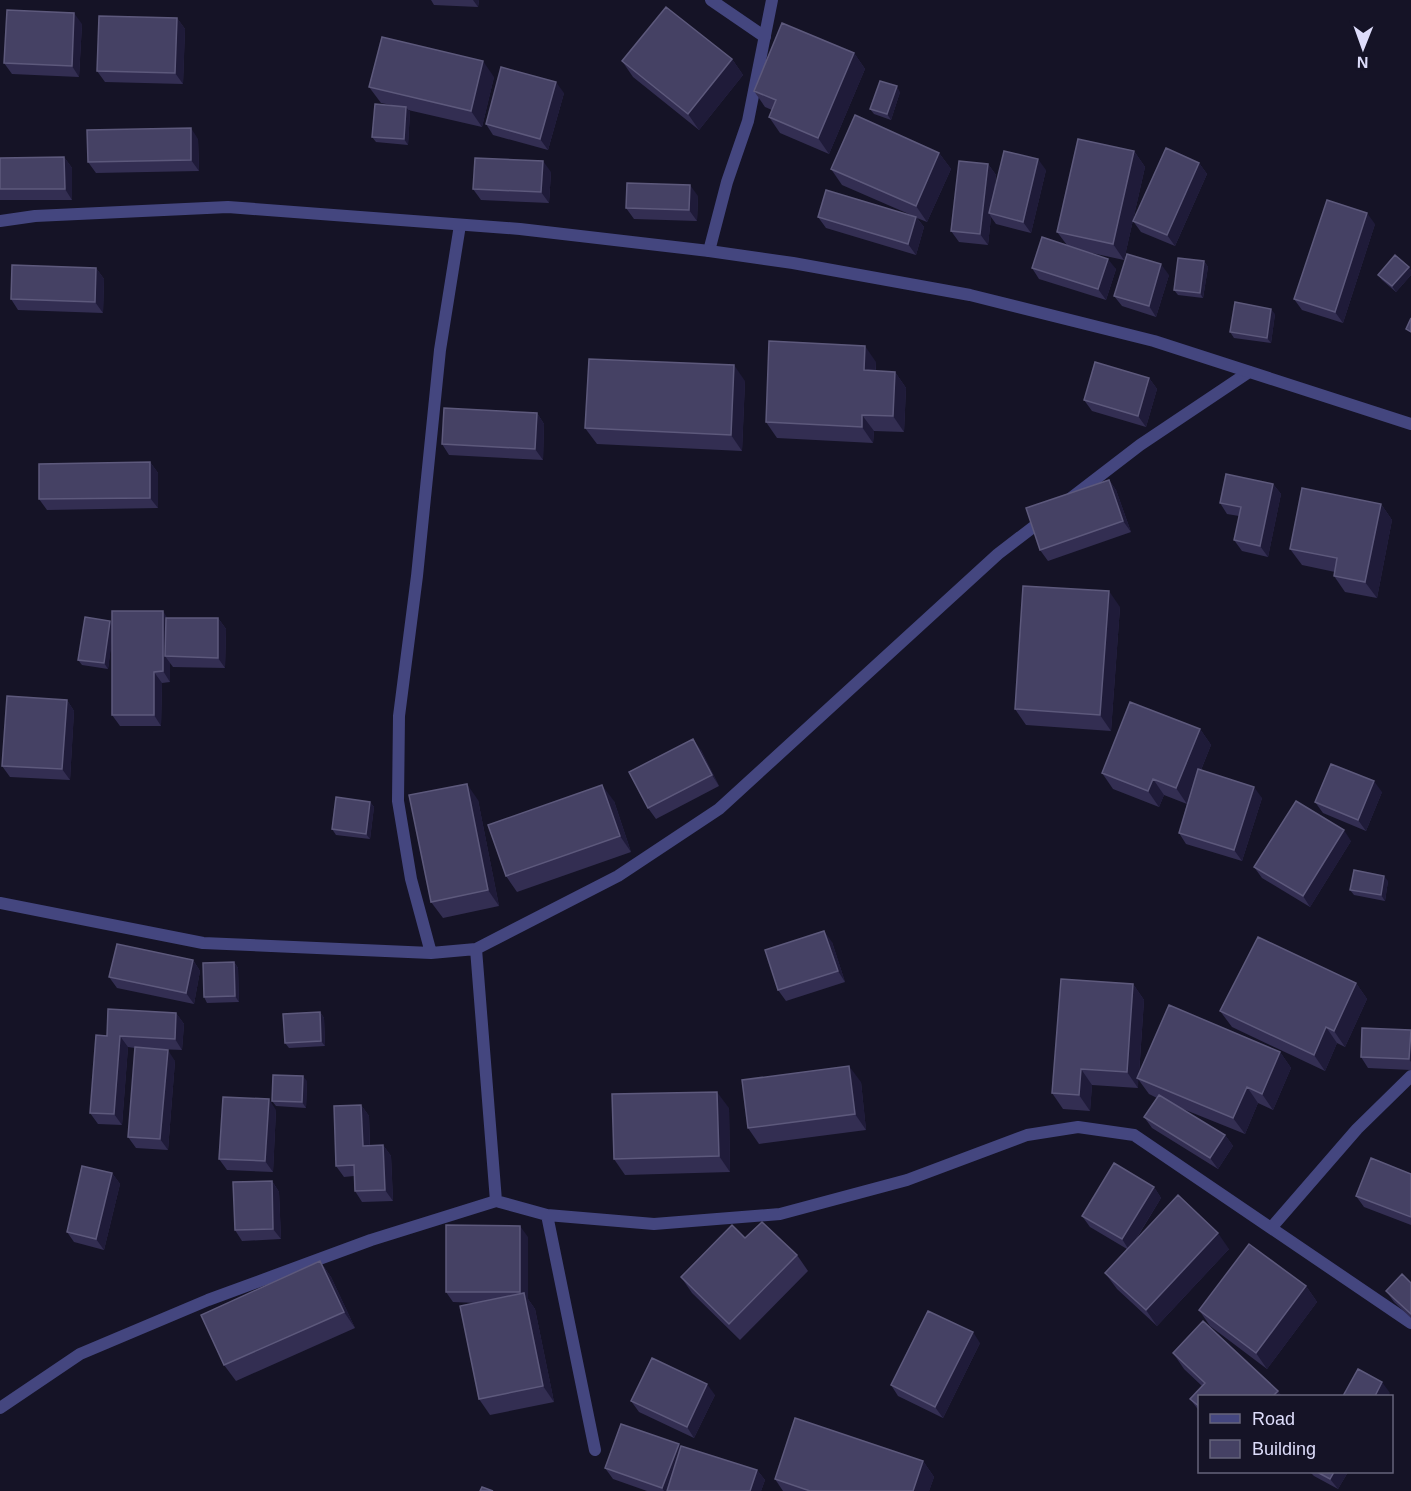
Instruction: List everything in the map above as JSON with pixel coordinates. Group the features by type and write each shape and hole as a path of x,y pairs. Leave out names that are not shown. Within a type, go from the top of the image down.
{"street":[{"path":"711,0 765,37"},
{"path":"709,251 727,182 747,121 772,0"},
{"path":"0,221 35,216 228,207 520,229 793,263 970,295 1154,341 1411,423"},
{"path":"431,953 411,879 398,801 399,716 417,576 440,350 460,225"},
{"path":"0,903 203,943 431,953 476,949 618,876 720,809 998,554 1140,445 1249,372"},
{"path":"476,949 496,1201"},
{"path":"1271,1228 1357,1129 1411,1076"},
{"path":"0,1408 80,1354 208,1300 371,1240 496,1201 547,1215 654,1224 780,1215 907,1180 1027,1135 1078,1126 1134,1135 1411,1323"},
{"path":"547,1215 594,1450"}],"building":[{"path":"666,7 732,59 688,114 622,61"},
{"path":"7,10 74,13 72,66 4,63"},
{"path":"99,16 177,18 175,73 97,71"},
{"path":"782,23 854,53 818,138 769,117 776,100 754,91"},
{"path":"382,37 483,61 471,111 369,87"},
{"path":"501,67 556,82 540,139 486,124"},
{"path":"880,81 897,86 887,114 870,109"},
{"path":"375,104 406,107 404,139 372,137"},
{"path":"855,115 939,153 916,206 831,169"},
{"path":"191,128 191,160 88,162 87,130"},
{"path":"1078,139 1134,151 1113,244 1057,232"},
{"path":"1166,148 1199,163 1167,235 1133,221"},
{"path":"1004,151 1038,159 1023,222 989,213"},
{"path":"64,157 65,189 0,189 0,158"},
{"path":"475,158 543,161 541,192 473,189"},
{"path":"959,161 988,164 980,234 951,231"},
{"path":"627,183 690,185 689,210 626,208"},
{"path":"826,190 916,217 908,244 818,217"},
{"path":"1327,200 1367,213 1335,312 1294,299"},
{"path":"1042,237 1108,259 1098,289 1032,268"},
{"path":"1127,254 1161,264 1149,306 1114,296"},
{"path":"1395,255 1409,267 1392,286 1378,275"},
{"path":"1178,258 1204,261 1200,293 1174,290"},
{"path":"12,265 96,268 95,302 11,299"},
{"path":"1235,302 1271,309 1267,338 1230,332"},
{"path":"1411,318 1411,332 1406,329"},
{"path":"769,341 865,346 864,370 895,372 893,416 862,415 862,427 766,422"},
{"path":"589,359 734,365 731,435 585,428"},
{"path":"1095,362 1149,378 1138,416 1084,400"},
{"path":"444,408 537,413 535,449 442,444"},
{"path":"150,462 150,498 39,499 39,464"},
{"path":"1226,474 1273,484 1260,546 1234,540 1241,507 1220,503"},
{"path":"1109,480 1123,521 1040,550 1026,508"},
{"path":"1302,488 1381,504 1365,582 1334,576 1337,558 1290,549"},
{"path":"1023,586 1109,591 1100,715 1015,709"},
{"path":"112,611 163,611 163,671 154,672 154,715 112,715"},
{"path":"85,617 110,621 104,663 78,660"},
{"path":"166,618 218,618 218,658 165,656"},
{"path":"7,696 67,700 62,769 2,766"},
{"path":"1130,702 1200,729 1176,788 1153,779 1148,791 1102,773"},
{"path":"693,739 712,775 648,808 629,772"},
{"path":"1331,764 1374,781 1358,820 1315,802"},
{"path":"1198,769 1254,787 1234,850 1179,833"},
{"path":"467,784 488,890 431,902 409,795"},
{"path":"602,785 620,836 506,876 488,825"},
{"path":"336,797 370,802 366,834 332,829"},
{"path":"1296,801 1344,830 1303,896 1254,867"},
{"path":"1354,870 1384,876 1381,895 1350,890"},
{"path":"824,931 838,971 778,990 765,950"},
{"path":"1258,937 1356,983 1334,1031 1326,1027 1314,1055 1220,1011"},
{"path":"117,944 193,960 186,993 109,977"},
{"path":"234,962 235,996 204,997 203,963"},
{"path":"1061,979 1133,984 1127,1072 1081,1069 1079,1095 1052,1093"},
{"path":"1169,1005 1280,1052 1262,1094 1247,1087 1233,1118 1137,1078"},
{"path":"108,1009 176,1013 175,1039 120,1036 114,1114 90,1113 96,1035 107,1036"},
{"path":"320,1012 321,1041 285,1043 283,1014"},
{"path":"1362,1028 1411,1030 1409,1059 1361,1057"},
{"path":"135,1047 168,1050 160,1139 128,1137"},
{"path":"849,1066 855,1114 748,1128 742,1080"},
{"path":"273,1075 303,1076 302,1102 272,1101"},
{"path":"717,1092 719,1156 614,1159 612,1094"},
{"path":"1159,1095 1225,1135 1210,1158 1144,1117"},
{"path":"223,1097 269,1099 265,1161 219,1159"},
{"path":"361,1105 363,1146 383,1145 385,1190 355,1191 354,1165 336,1166 334,1106"},
{"path":"1371,1158 1411,1174 1411,1217 1356,1196"},
{"path":"1114,1163 1154,1187 1122,1239 1082,1216"},
{"path":"82,1166 112,1173 96,1239 67,1232"},
{"path":"272,1181 273,1229 235,1230 233,1182"},
{"path":"1178,1195 1218,1233 1146,1310 1105,1273"},
{"path":"762,1222 797,1255 729,1324 681,1277 732,1225 745,1238"},
{"path":"446,1225 520,1226 520,1292 446,1292"},
{"path":"1249,1244 1306,1286 1256,1353 1199,1310"},
{"path":"320,1261 344,1312 224,1365 201,1315"},
{"path":"1402,1274 1411,1283 1411,1314 1386,1291"},
{"path":"524,1293 543,1386 479,1399 460,1306"},
{"path":"928,1311 973,1332 935,1407 891,1385"},
{"path":"1203,1321 1278,1391 1274,1395 1198,1395 1198,1405 1190,1399 1205,1383 1173,1353"},
{"path":"652,1358 707,1384 687,1427 631,1401"},
{"path":"1358,1369 1382,1382 1376,1395 1344,1395"},
{"path":"795,1418 923,1461 913,1491 810,1491 775,1479"},
{"path":"621,1424 679,1444 662,1488 605,1468"},
{"path":"681,1446 757,1470 750,1491 667,1491"},
{"path":"1319,1473 1333,1473 1330,1479"},
{"path":"482,1487 493,1491 480,1491"}]}
